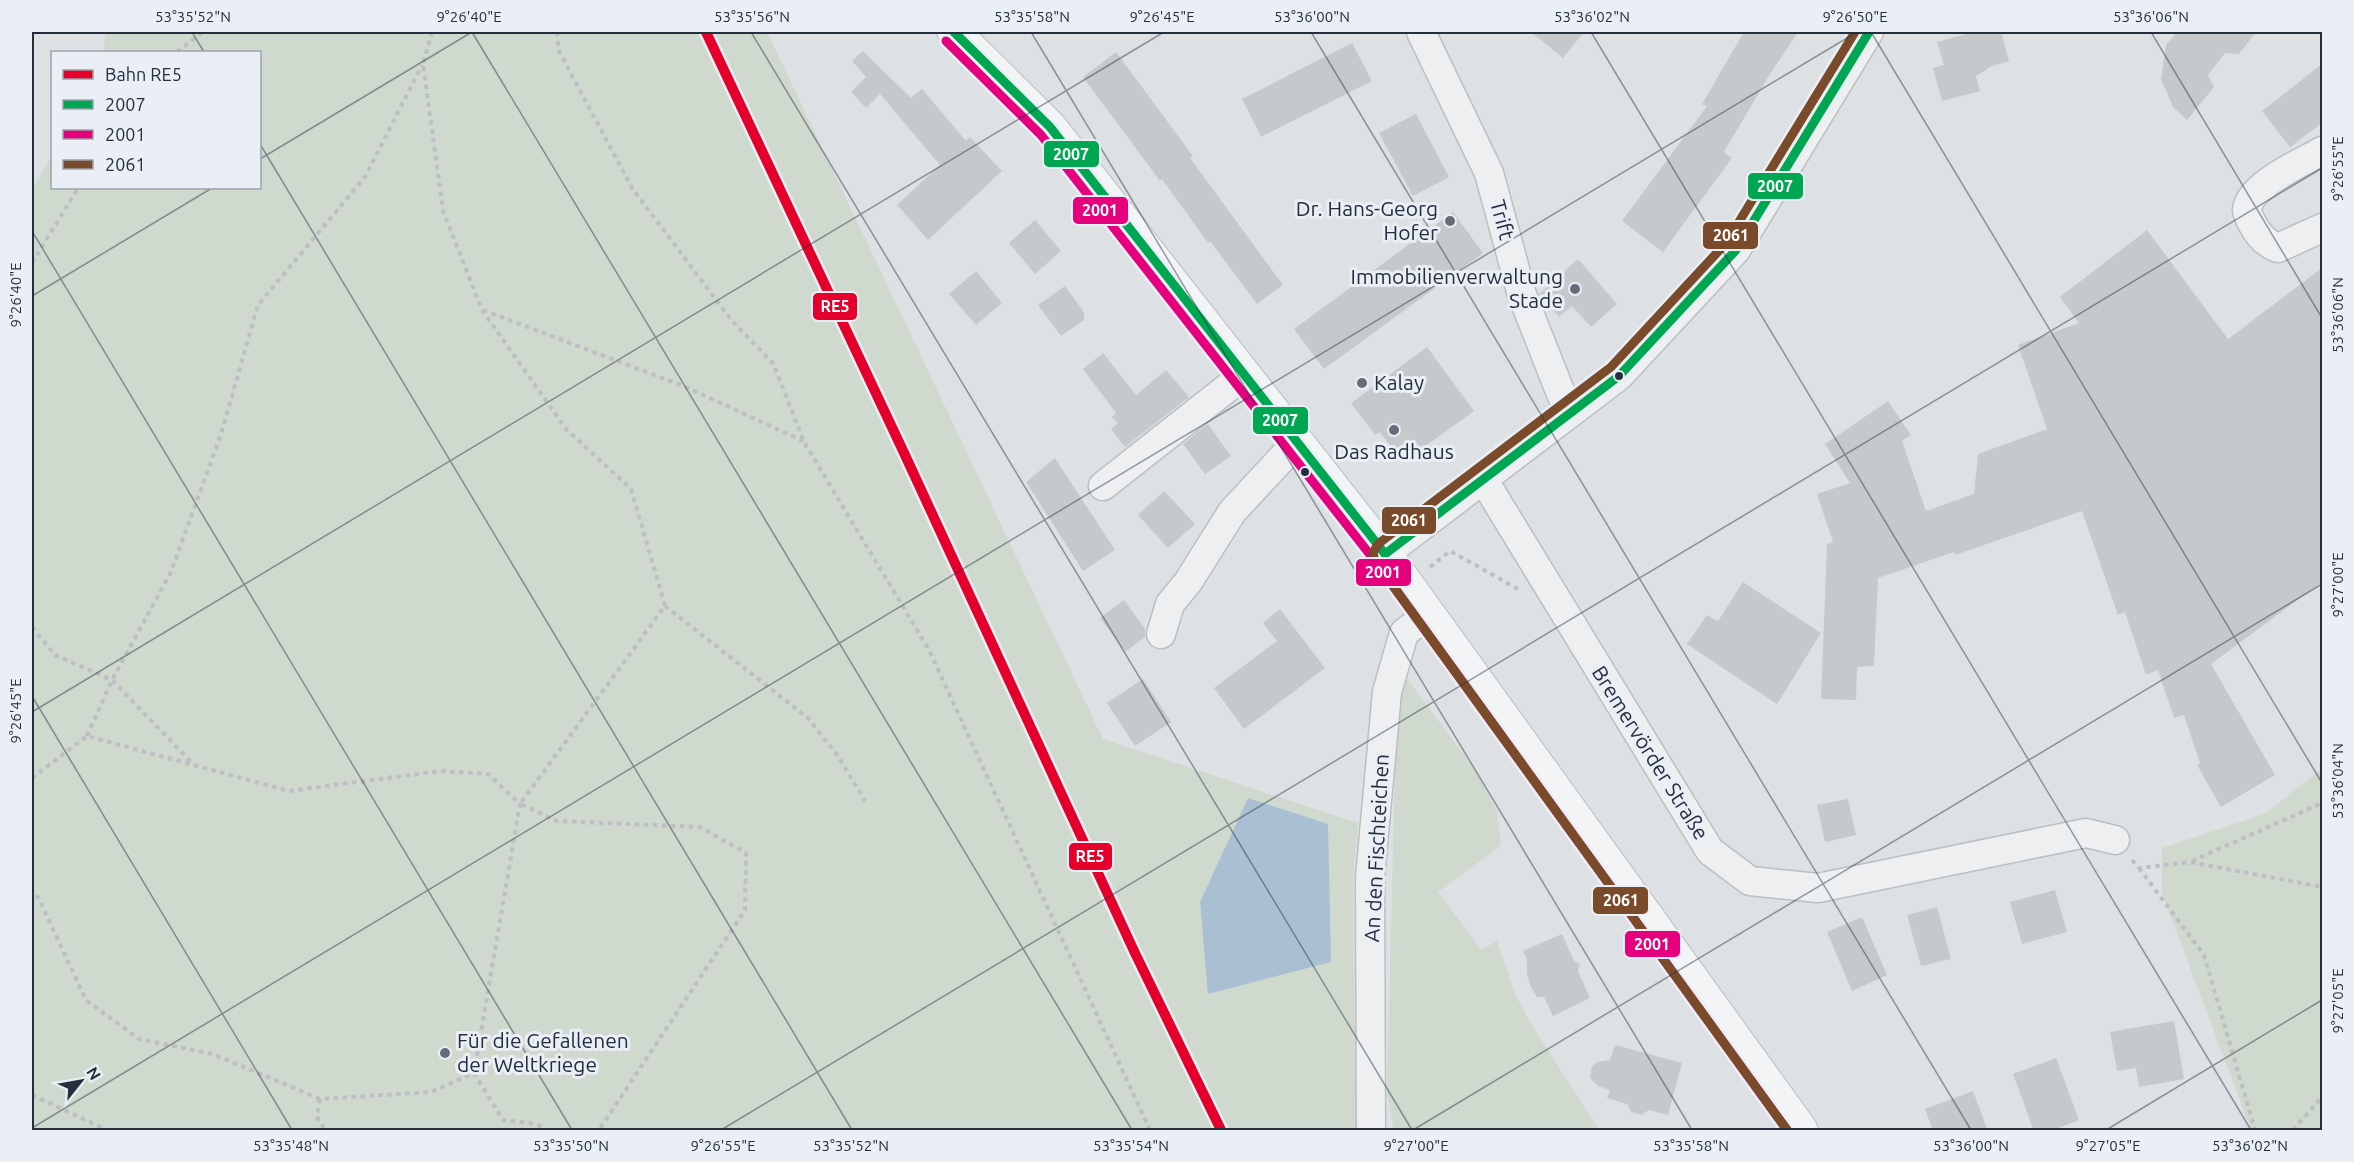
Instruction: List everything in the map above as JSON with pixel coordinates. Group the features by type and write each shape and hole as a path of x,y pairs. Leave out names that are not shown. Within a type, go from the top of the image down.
{"main road":[{"path":"954,32 1050,127 1384,554 1415,624 1801,1131"}],"street":[{"path":"1384,554 1619,376 1736,250 1869,32"},
{"name":"Trift","path":"1434,38 1489,173 1522,295 1569,414"},
{"path":"2322,152 2297,164 2259,190 2250,198 2247,212 2267,244 2278,248 2322,228"},
{"path":"1103,486 1245,374"},
{"path":"1161,634 1170,604 1188,582 1232,512 1297,442"},
{"name":"Bremervörder Straße","path":"1483,479 1710,851 1750,881 1818,888 2086,833 2115,840"},
{"name":"An den Fischteichen","path":"1371,1131 1370,877 1387,692 1415,624"}],"path":[{"path":"178,51 203,32"},
{"path":"32,778 87,736 112,680 171,572 221,434 258,305 365,177 423,64 432,32"},
{"path":"557,32 559,51 632,188 732,321 773,363 804,442 929,650 1150,1131"},
{"path":"423,64 443,211 482,310 567,429 631,489 665,606 807,718 838,756 865,801"},
{"path":"32,263 77,189"},
{"path":"482,310 686,387 804,442"},
{"path":"1450,551 1522,591"},
{"path":"546,1131 536,1124 502,1120 474,1073 520,804 665,606"},
{"path":"32,627 56,655 112,680 194,765"},
{"path":"87,736 289,791 440,771 488,774 520,804 557,821 700,827 746,853 745,910 600,1131"},
{"path":"2139,868 2190,862 2322,803"},
{"path":"2115,840 2139,868 2204,955 2255,1131"},
{"path":"2190,862 2322,887"},
{"path":"32,896 38,897 86,1000 139,1040 213,1054 320,1099 431,1092 474,1073"},
{"path":"32,1095 107,1131"},
{"path":"2293,1131 2322,1097"},
{"path":"320,1099 317,1117 325,1131"}],"shaded area":[{"path":"105,32 767,32 1103,739 1358,823 1353,874 1356,1130 32,1130 32,189 51,157 51,189 261,189 261,51 104,51","holes":["1248,799 1328,824 1209,994 1200,902"]},
{"path":"1405,676 1476,771 1497,812 1501,845 1438,892 1481,950 1497,941 1515,994 1530,1022 1599,1130 1394,1130 1387,1093 1397,682"},
{"path":"2322,769 2322,1130 2251,1130 2162,893 2162,848 2264,814"}],"water":[{"path":"1248,798 1328,824 1331,962 1208,994 1200,902"}],"building":[{"path":"1531,32 1584,32 1563,58"},
{"path":"1744,32 1798,32 1724,152 1732,158 1663,252 1622,221 1707,106 1702,104"},
{"path":"1973,32 2001,32 2009,61 1992,66 1976,76 1980,91 1942,101 1933,68 1944,65 1937,42"},
{"path":"2177,32 2256,32 2239,54 2225,53 2208,75 2214,87 2187,120 2173,107 2161,79 2166,45"},
{"path":"1352,43 1372,81 1261,137 1242,99"},
{"path":"863,51 911,98 922,89 966,141 970,137 1002,171 928,240 897,205 940,165 880,94 866,108 851,92 866,77 852,61"},
{"path":"1116,52 1193,156 1190,158 1283,285 1257,304 1210,241 1208,243 1162,179 1160,181 1083,77"},
{"path":"2322,64 2322,123 2290,147 2262,111"},
{"path":"1416,114 1449,177 1413,196 1379,133"},
{"path":"1453,212 1483,253 1324,369 1294,329"},
{"path":"1035,220 1061,251 1035,274 1009,243"},
{"path":"2147,230 2228,339 2322,268 2322,582 2211,664 2275,775 2221,807 2197,765 2200,763 2184,715 2174,718 2158,670 2146,675 2125,612 2118,615 2082,511 1955,555 1954,552 1878,578 1874,666 1857,667 1856,700 1821,699 1827,544 1833,542 1817,494 1850,483 1825,444 1888,401 1911,435 1902,441 1926,511 1974,494 1978,454 2047,429 2018,345 2079,323 2060,297"},
{"name":"Immobilienverwaltung Stade","path":"1578,259 1617,304 1591,327 1572,306 1559,317 1539,294"},
{"path":"976,271 1002,303 976,325 949,294"},
{"path":"1065,286 1084,312 1084,320 1061,336 1038,305"},
{"path":"1427,347 1474,411 1405,461 1398,452 1396,454 1380,432 1375,435 1351,403"},
{"path":"1103,353 1136,395 1166,370 1189,397 1125,447 1111,429 1118,423 1112,417 1116,413 1083,369"},
{"path":"1208,424 1231,456 1205,474 1183,444"},
{"path":"1055,458 1115,550 1083,571 1026,482"},
{"path":"1164,491 1195,524 1168,548 1138,515"},
{"path":"1743,582 1821,633 1777,704 1687,644 1707,615 1718,621"},
{"path":"1124,600 1145,629 1145,637 1125,652 1100,618"},
{"path":"1280,609 1325,668 1244,729 1214,688 1277,641 1263,623"},
{"path":"1143,679 1171,722 1135,746 1107,703"},
{"path":"1848,799 1856,835 1825,842 1817,805"},
{"path":"2055,890 2067,932 2022,944 2010,902"},
{"path":"1937,907 1951,959 1921,966 1907,915"},
{"path":"1862,917 1887,975 1852,991 1827,932"},
{"path":"1562,934 1574,961 1580,964 1578,971 1590,998 1553,1016 1544,997 1537,997 1531,987 1527,975 1527,959 1523,951"},
{"path":"2174,1021 2184,1079 2139,1087 2136,1068 2117,1071 2110,1032"},
{"path":"1615,1045 1682,1063 1668,1115 1649,1110 1641,1115 1631,1112 1627,1104 1607,1098 1610,1090 1598,1086 1590,1078 1592,1066 1598,1062 1610,1060"},
{"path":"2056,1058 2079,1120 2051,1131 2034,1131 2013,1074"},
{"path":"1973,1091 1988,1131 1933,1131 1925,1109"}],"rail line":[{"name":"RE5","path":"706,32 905,455 1134,951 1221,1130"}],"transit line":[{"name":"2007","path":"954,32 1050,127 1385,554"},
{"name":"2061","path":"1787,1130 1375,561 1373,553 1378,544 1611,367 1726,243 1855,32"},
{"name":"2007","path":"1385,554 1619,376 1736,250 1869,32"},
{"name":"2001","path":"946,41 1041,135 1375,561 1787,1130"}],"place":[{"name":"Dr. Hans-Georg Hofer","path":"1450,221"},
{"name":"Immobilienverwaltung Stade","path":"1575,289"},
{"name":"Kalay","path":"1362,383"},
{"name":"Das Radhaus","path":"1394,430"},
{"name":"Für die Gefallenen der Weltkriege","path":"445,1053"}]}
